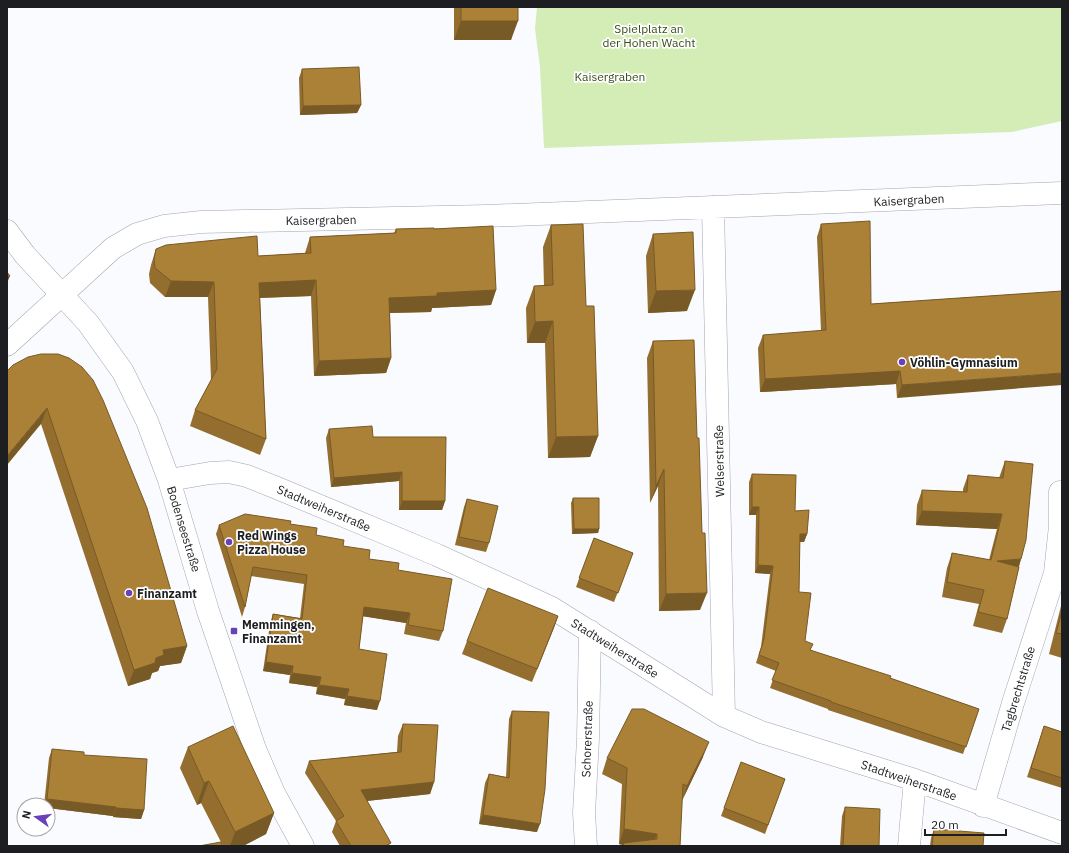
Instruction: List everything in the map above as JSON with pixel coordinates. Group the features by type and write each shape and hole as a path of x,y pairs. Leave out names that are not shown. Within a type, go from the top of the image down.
{"street":[{"name":"Kaisergraben","path":"7,345 113,248 137,234 164,226 201,222 487,216 1062,193"},
{"name":"Welserstraße","path":"713,207 724,716"},
{"name":"Bodenseestraße","path":"7,231 25,255 88,323 122,372 147,421 169,480 208,611 252,741 274,793 303,846"},
{"name":"Stadtweiherstraße","path":"169,480 210,473 229,472 247,476 492,579 552,608 724,716 761,732 915,780 983,806 1062,833"},
{"name":"Tagbrechtstraße","path":"983,806 1013,703 1058,574 1060,492"},
{"name":"Schorerstraße","path":"586,846 584,813 588,739 590,631"},
{"path":"908,846 915,780"}],"green space":[{"name":"Kaisergraben","path":"537,7 1062,7 1062,121 1012,132 544,148 540,67 535,29"}],"building":[{"path":"461,7 518,7 518,21 461,21"},
{"path":"359,67 361,105 303,106 302,69"},
{"name":"Vöhlin-Gymnasium","path":"870,221 871,304 1062,291 1062,373 902,385 900,371 765,379 763,335 826,330 821,224"},
{"path":"583,224 586,306 594,306 598,436 556,437 553,321 535,322 534,286 553,285 551,225"},
{"path":"493,226 496,290 437,293 437,296 389,298 391,358 319,361 316,280 259,283 266,439 195,410 217,369 214,282 171,281 155,268 154,259 156,249 166,245 257,236 258,256 311,253 310,237 396,233 396,229"},
{"path":"693,232 695,290 656,291 653,234"},
{"path":"694,340 697,438 699,438 702,533 705,533 707,593 666,594 664,469 656,486 653,341"},
{"name":"Finanzamt","path":"41,354 58,354 69,358 82,367 93,380 103,400 147,508 187,646 163,650 164,655 156,658 155,663 134,670 47,408 7,456 7,371 13,365 28,357"},
{"path":"372,426 373,437 446,437 445,501 402,501 402,472 334,478 329,429"},
{"path":"1005,461 1033,464 1026,540 1021,559 997,561 1019,567 1007,619 978,612 984,590 947,582 952,553 991,560 1002,514 922,511 922,490 967,492 968,475 1003,478"},
{"path":"752,474 796,475 795,511 809,510 807,534 800,534 799,592 811,593 805,641 813,644 810,650 891,676 890,678 979,709 966,747 831,702 772,680 779,663 759,655 764,639 773,566 758,565 759,507 752,507"},
{"path":"573,498 599,498 599,529 574,529"},
{"path":"467,499 498,506 489,543 459,537"},
{"path":"245,514 291,521 290,524 317,528 316,535 344,540 343,546 370,550 369,559 399,563 398,570 452,579 443,631 408,625 410,613 364,607 359,649 387,654 380,701 347,696 349,689 319,685 321,677 292,673 293,666 266,662 273,614 302,619 307,575 253,567 245,607 219,525"},
{"path":"594,538 633,553 618,593 579,578"},
{"path":"488,588 558,616 537,669 467,641"},
{"path":"1062,611 1062,634 1056,633"},
{"path":"632,709 644,709 709,742 687,786 683,784 680,846 623,846 624,843 657,839 657,834 624,829 627,768 607,758"},
{"path":"512,711 549,712 545,789 540,824 483,815 489,774 509,778"},
{"path":"403,724 438,725 434,782 361,790 391,843 387,845 388,846 351,846 336,821 344,816 309,761 401,752"},
{"path":"233,726 274,813 235,832 209,781 204,783 188,747"},
{"path":"1044,726 1062,732 1062,778 1031,768"},
{"path":"52,749 84,752 84,755 147,759 144,810 56,800 56,797 47,797"},
{"path":"741,762 785,779 768,825 724,808"},
{"path":"845,807 880,809 879,846 843,846"},
{"path":"934,829 984,833 983,846 932,846"},
{"path":"221,842 222,846 199,846"}],"place":[{"name":"Vöhlin-Gymnasium","path":"902,362"},
{"name":"Red Wings Pizza House","path":"229,542"},
{"name":"Finanzamt","path":"129,593"},
{"name":"Memmingen, Finanzamt","path":"234,631"}],"park label":[{"name":"Spielplatz an der Hohen Wacht","path":"649,35"}]}
